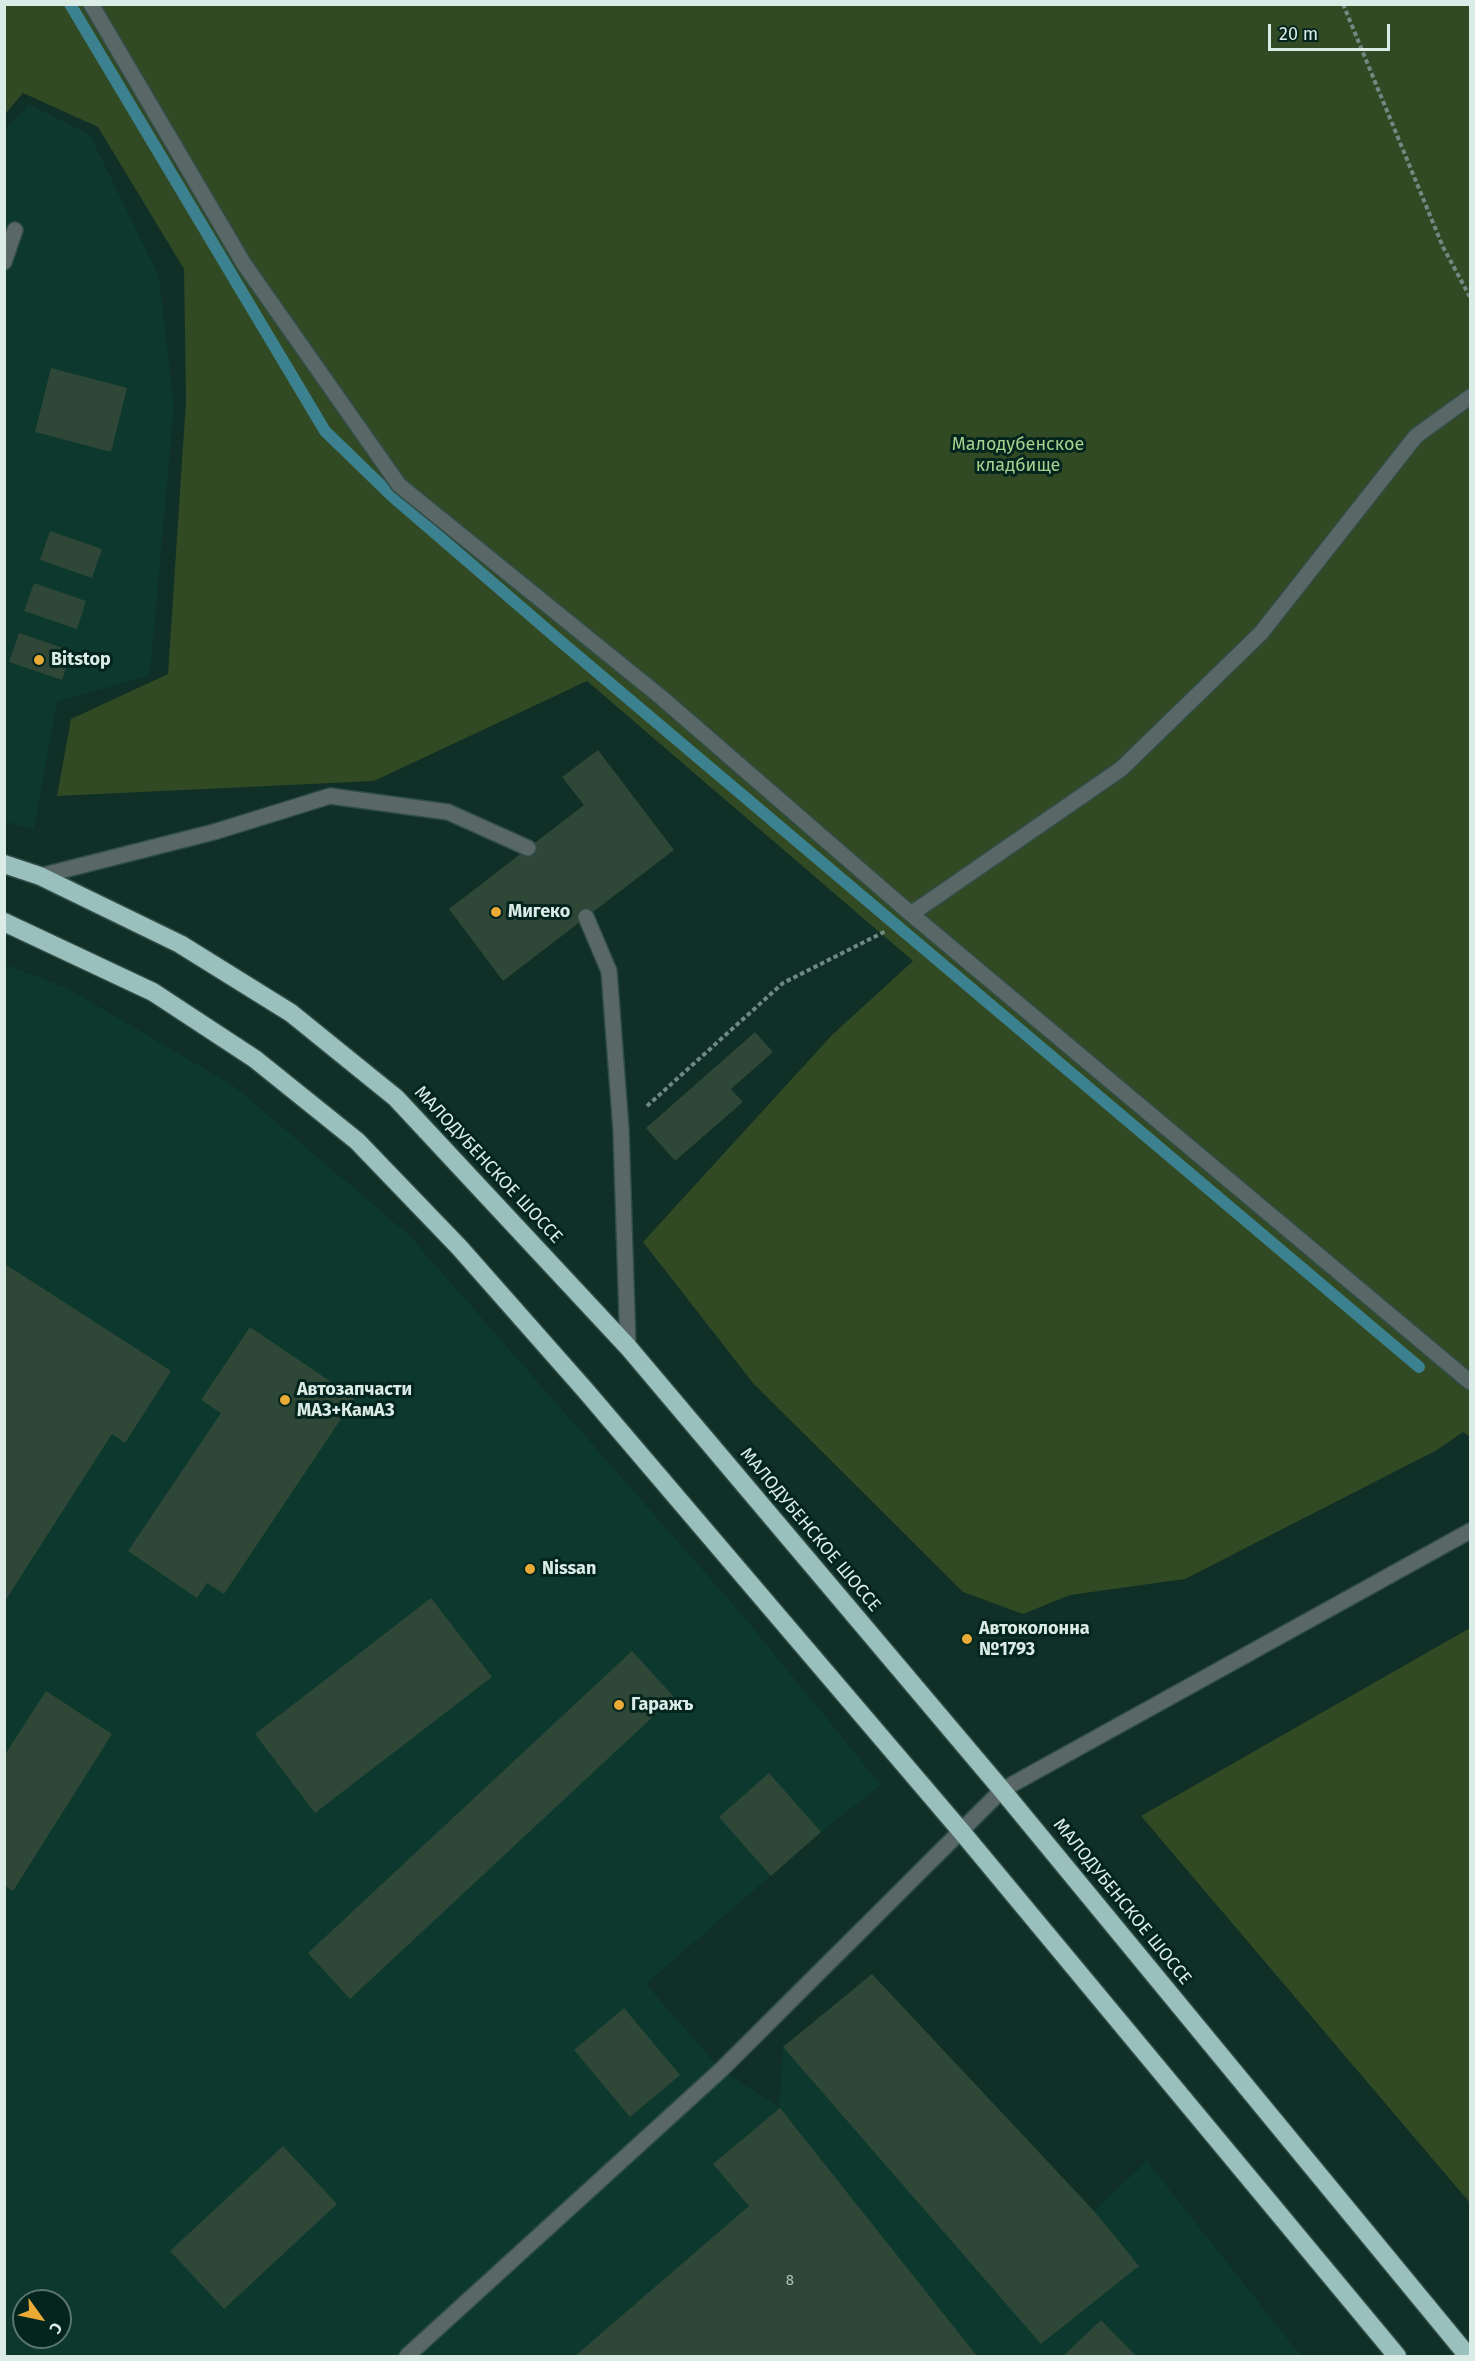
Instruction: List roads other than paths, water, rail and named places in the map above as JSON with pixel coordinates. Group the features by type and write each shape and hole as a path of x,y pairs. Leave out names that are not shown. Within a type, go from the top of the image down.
{"highway":[{"name":"МАЛОДУБЕНСКОЕ ШОССЕ","path":"4,864 40,876 180,944 300,1020 396,1098 628,1347 1002,1790 1468,2356"},
{"path":"4,922 153,992 255,1059 357,1141 459,1247 586,1391 961,1831 1398,2356"}],"lane":[{"path":"91,4 244,264 399,485 662,698 912,914 1470,1382"},
{"path":"4,262 15,230"},
{"path":"912,914 1121,769 1261,633 1416,435 1470,397"},
{"path":"40,876 214,832 330,796 448,812 528,848"},
{"path":"586,917 609,971 621,1130 628,1347"},
{"path":"408,2356 721,2070 1002,1790 1470,1531"}],"waterway":[{"path":"70,4 325,431 392,496 559,640 1419,1367"}],"place":[{"name":"Bitstop","path":"39,660"},
{"name":"Мигеко","path":"496,912"},
{"name":"Автозапчасти МАЗ+КамАЗ","path":"285,1400"},
{"name":"Nissan","path":"530,1569"},
{"name":"Автоколонна №1793","path":"967,1639"},
{"name":"Гаражъ","path":"619,1705"}],"park label":[{"name":"Малодубенское кладбище","path":"1018,455"}]}
